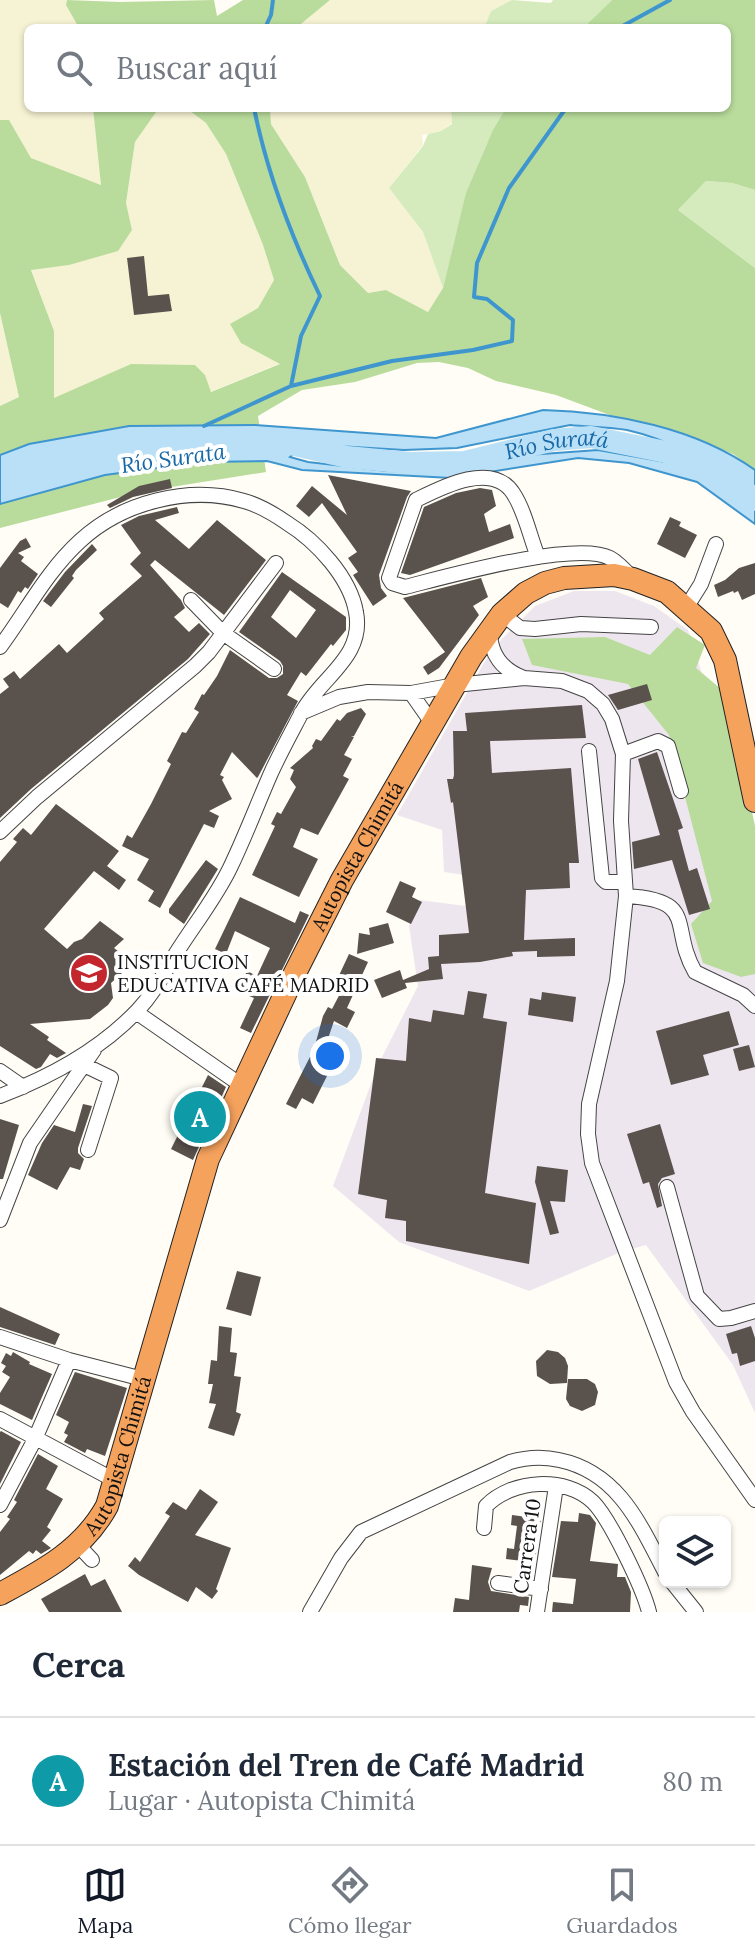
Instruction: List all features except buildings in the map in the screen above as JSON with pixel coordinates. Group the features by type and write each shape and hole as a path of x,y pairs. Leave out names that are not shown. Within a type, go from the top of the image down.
{"highway":[{"name":"Autopista Chimitá","path":"0,1594 52,1566 85,1553 116,1481 208,1159 342,880 432,723 496,621 526,593 545,583 591,575 633,579 667,592 711,631 725,660 755,801"}],"street":[{"path":"538,557 513,493 503,482 482,478 462,481 416,500 389,578 392,583 405,587 538,557 571,553 608,556 633,579"},
{"path":"0,647 61,561 80,541 110,519 172,496 194,494 245,501 294,527 317,547 336,570 356,611 357,639 351,652 313,693 301,713 230,868 158,986 136,1012 79,1062 30,1143 0,1220"},
{"path":"686,608 701,584 716,544"},
{"path":"0,832 37,797 193,668 276,563"},
{"path":"191,600 223,633 274,669"},
{"path":"524,678 509,670 497,658 491,644 496,621 535,629 581,624 651,627"},
{"path":"301,713 339,697 368,692 411,693 524,678 562,681 588,691 603,704 612,719 623,754 621,821 625,889 617,981 589,1104 588,1134 592,1163 676,1382 693,1412 755,1500"},
{"path":"411,693 432,723"},
{"path":"623,754 658,741 664,742 668,746 681,791"},
{"path":"589,751 602,878 655,898 673,909 695,972 734,990 755,1006"},
{"path":"136,1012 241,1085"},
{"path":"0,1096 79,1062"},
{"path":"79,1062 111,1078 88,1150"},
{"path":"0,1071 23,1087"},
{"path":"667,1187 697,1296 719,1319 755,1311"},
{"path":"0,1337 69,1360 143,1379"},
{"path":"0,1505 35,1439 69,1360"},
{"path":"0,1419 116,1481"},
{"path":"310,1612 341,1558 361,1532 510,1462 541,1457 581,1466 604,1480 628,1505 659,1561"},
{"path":"484,1528 484,1510 493,1499 525,1485 556,1486 582,1494 596,1505 608,1522 649,1612"},
{"name":"Carrera 10","path":"537,1612 556,1486"},
{"path":"608,1522 623,1522 629,1515 628,1505"},
{"path":"623,1554 632,1540 649,1542"},
{"path":"498,1583 541,1589"},
{"path":"677,1588 696,1612"}],"shaded area":[{"path":"0,0 67,0 66,5 77,24 24,24 24,112 93,112 102,185 31,158 9,121 0,120"},
{"path":"330,0 512,0 491,11 486,24 301,24"},
{"path":"156,112 191,112 206,123 226,154 274,280 258,308 231,324 242,343 281,363 210,392 205,375 131,364 54,399 54,331 31,269 69,265 132,230 126,204 135,142"},
{"path":"270,112 451,112 452,123 441,131 422,135 423,145 389,188 423,232 443,288 428,312 386,290 368,293 340,265 305,177 271,124"},
{"path":"0,313 19,397 0,406"},
{"path":"574,591 615,591 654,606 688,630 717,720 755,898 755,1413 733,1365 646,1245 621,1252 529,1291 399,1242 333,1186 378,1065 418,986 409,926 419,900 466,906 464,875 444,872 442,830 397,815 492,649 535,606"}],"green space":[{"path":"67,0 214,0 217,16 243,0 330,0 301,24 77,24 66,5"},
{"path":"512,0 551,3 553,0 612,0 587,24 486,24 491,11"},
{"path":"612,0 755,0 755,190 732,183 706,181 678,210 755,268 755,470 733,454 685,435 615,417 556,395 496,381 468,368 439,362 417,363 355,382 302,390 258,416 266,472 140,492 0,528 0,406 19,397 0,313 0,120 9,120 31,158 101,185 93,112 156,112 135,142 126,203 132,230 118,251 69,265 31,270 54,331 54,398 131,364 195,365 205,375 211,392 280,364 241,343 230,324 258,308 274,280 226,154 206,123 191,112 270,112 271,124 305,177 340,265 368,293 386,290 428,312 443,288 466,193 504,112 731,112 731,24 587,24"},
{"path":"451,112 504,112 475,173 443,288 423,232 389,188 423,146 428,134 452,124"},
{"path":"706,181 732,183 755,190 755,268 678,210"},
{"path":"677,627 705,645 696,668 727,694 755,826 755,974 741,977 703,963 691,924 712,901 669,735 628,684 532,665 522,639 605,637 650,655"}],"water":[{"name":"Río Surata","path":"543,410 598,414 654,425 707,443 755,470 755,524 697,482 629,463 578,458 451,478 302,470 267,461 202,462 105,475 0,504 0,455 29,444 129,426 255,425 436,438","holes":["570,425 627,430 660,440 707,464 749,495 688,466 598,450 528,455 488,466 443,472 387,471 290,457 304,444 404,450 457,448"]}],"waterway":[{"path":"267,24 273,0"},
{"path":"626,24 670,0"},
{"path":"255,112 281,204 320,296 301,336 291,386"},
{"path":"204,426 291,386 392,361 473,350 512,341 513,320 487,299 474,297 477,263 509,188 563,112"},
{"name":"Río Suratá","path":"275,445 286,443 347,457 410,463 465,462 554,440 591,437 666,452 746,492 755,500"}],"place":[{"name":"INSTITUCION EDUCATIVA CAFÉ MADRID","path":"89,973"},
{"name":"Estación del Tren de Café Madrid","path":"200,1117"}]}
